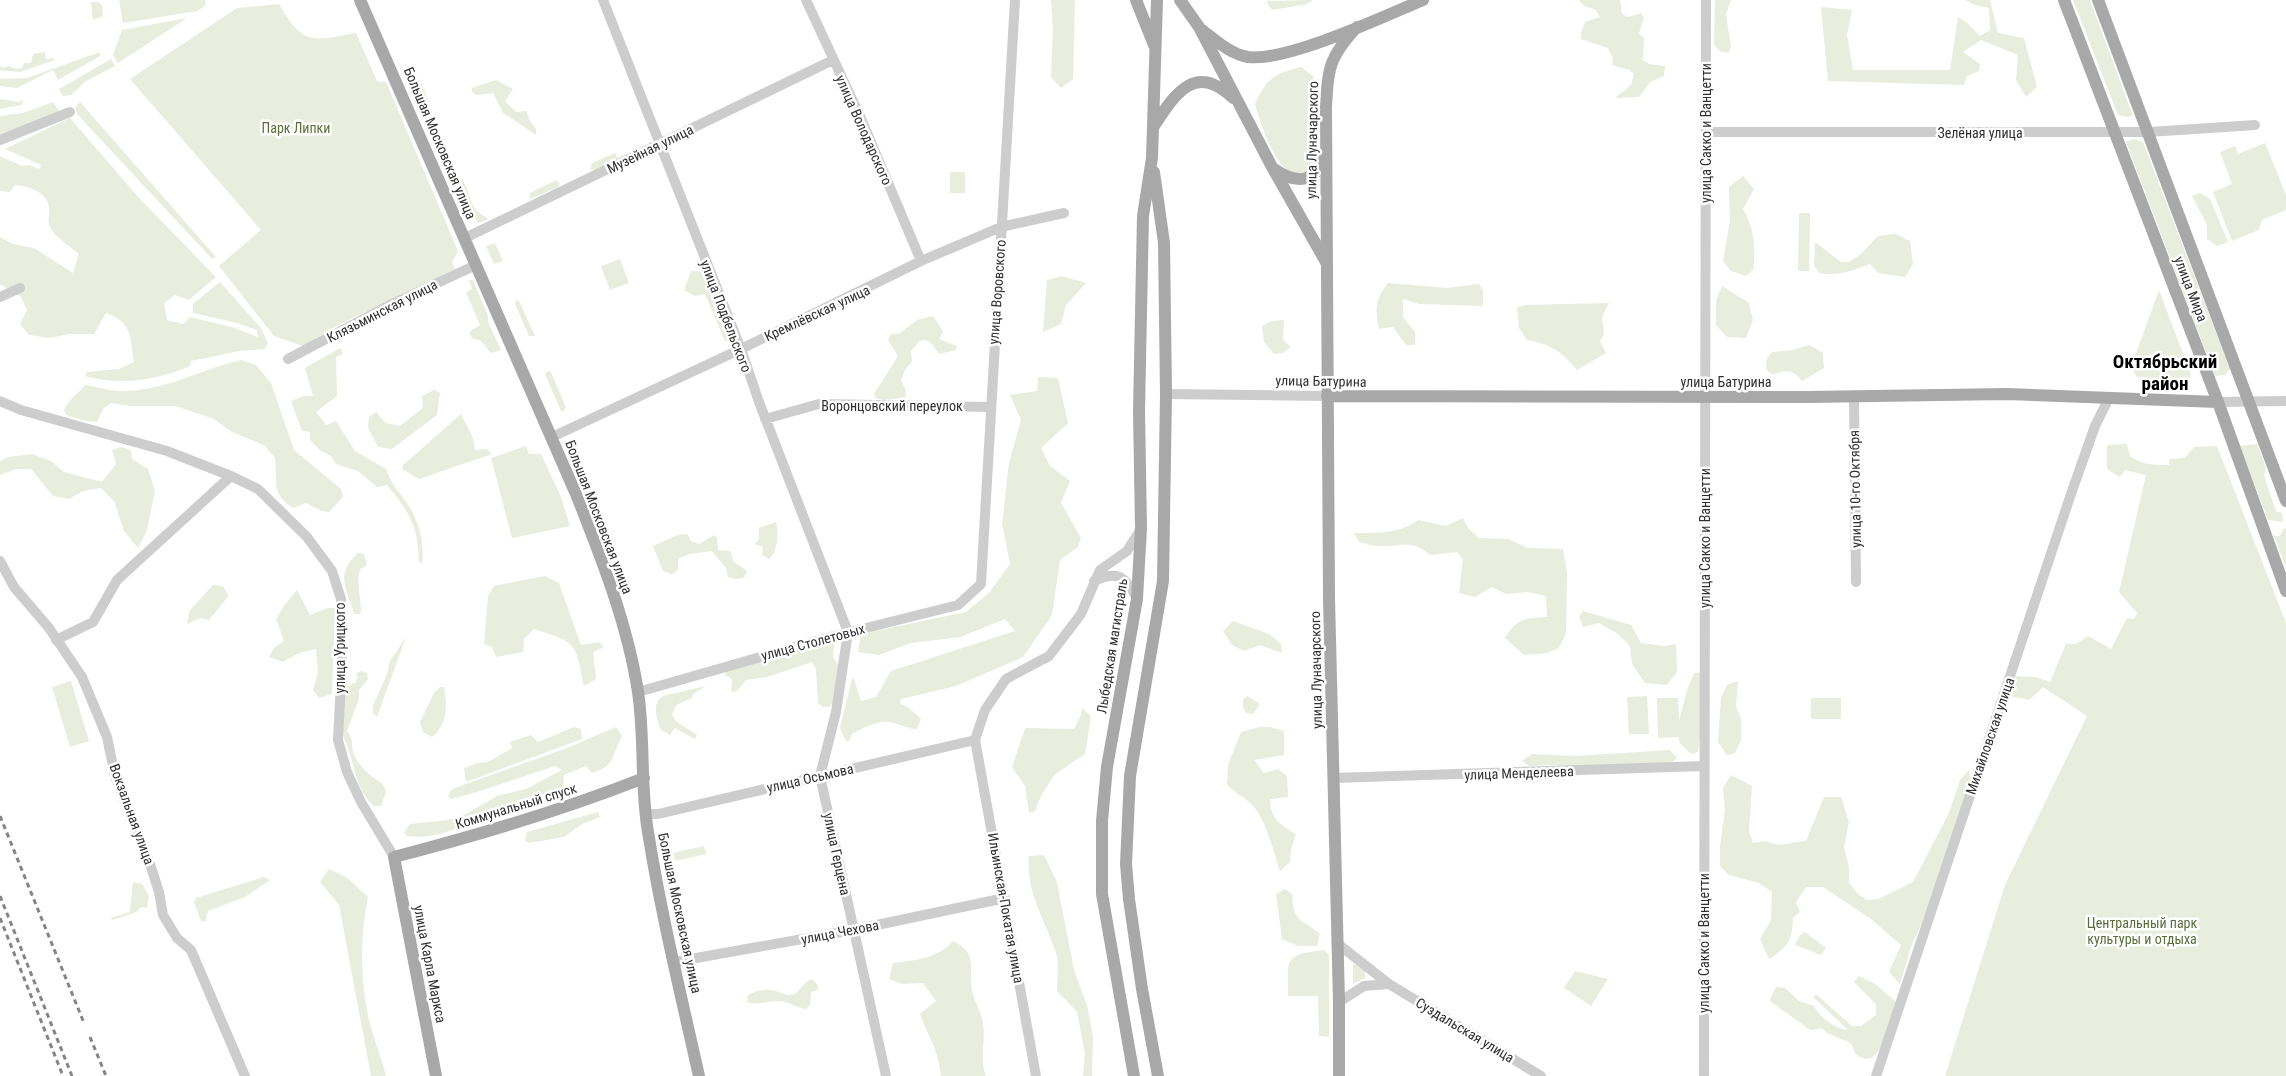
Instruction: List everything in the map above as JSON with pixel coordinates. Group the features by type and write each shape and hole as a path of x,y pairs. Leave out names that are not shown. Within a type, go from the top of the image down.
{"main road":[{"name":"Большая Московская улица","path":"360,0 552,437 606,568 638,692 646,814 651,853 699,1076"},
{"path":"1136,0 1155,50"},
{"name":"Лыбедская магистраль","path":"1134,1076 1102,894 1101,854 1107,767 1137,598 1141,528 1139,411 1143,216 1152,158 1158,0"},
{"path":"1180,0 1198,27 1229,51 1248,57 1267,57 1300,48 1423,0"},
{"name":"улица Мира","path":"2064,0 2218,402 2286,591"},
{"name":"улица Мира","path":"2098,0 2286,500"},
{"name":"улица Луначарского","path":"1198,27 1241,104 1272,167 1327,264"},
{"name":"улица Луначарского","path":"1339,1076 1327,396 1326,108 1327,80 1331,62 1339,46 1357,27"},
{"path":"1154,126 1174,97 1186,86 1199,82 1210,82 1223,88 1241,104"},
{"path":"1272,167 1287,178 1297,180 1311,177 1319,170 1327,147"},
{"name":"Лыбедская магистраль","path":"1152,158 1164,244 1166,394 1163,581 1130,776 1126,864 1128,899 1158,1076"},
{"name":"улица Батурина","path":"1327,396 1854,397 2007,394 2218,402"},
{"name":"Коммунальный спуск","path":"394,857 552,811 644,778"},
{"name":"улица Карла Маркса","path":"394,857 436,1076"}],"street":[{"name":"улица Подбельского","path":"603,0 740,349 765,419 848,632"},
{"name":"улица Володарского","path":"806,0 921,261"},
{"name":"улица Воровского","path":"981,584 1014,0"},
{"name":"улица Сакко и Ванцетти","path":"1704,1076 1706,0"},
{"name":"Музейная улица","path":"465,238 833,60"},
{"path":"0,140 70,112"},
{"name":"Зелёная улица","path":"1706,132 2149,132 2255,124"},
{"name":"Кремлёвская улица","path":"552,437 740,349 921,261 1002,227 1064,212"},
{"name":"Клязьминская улица","path":"288,359 390,305 476,265"},
{"path":"0,297 20,288"},
{"name":"улица Батурина","path":"1166,394 1327,396"},
{"name":"улица 10-го Октября","path":"1854,397 1856,582"},
{"name":"Михайловская улица","path":"1876,1076 2071,494 2095,426 2109,398"},
{"name":"улица Батурина","path":"2218,402 2286,401"},
{"name":"улица Урицкого","path":"0,402 21,410 166,451 231,476 258,489 307,537 332,571 341,599 342,662 338,740 347,772 361,802 394,857"},
{"name":"Воронцовский переулок","path":"765,419 819,404 990,407"},
{"path":"56,640 92,622 117,580 231,476"},
{"path":"975,740 985,710 1006,679 1049,656 1080,614 1100,570 1127,551 1141,528"},
{"name":"Вокзальная улица","path":"0,561 14,587 49,628 82,678 107,737 115,776 150,864 159,892 162,915 176,938 191,950 245,1076"},
{"path":"1094,581 1108,575 1118,575 1131,586 1137,598"},
{"name":"улица Столетовых","path":"638,692 848,632 958,605 981,584"},
{"name":"улица Герцена","path":"848,632 836,712 820,776 886,1076"},
{"name":"улица Осьмова","path":"646,814 658,814 975,740"},
{"name":"Ильинская-Покатая улица","path":"975,740 1036,1076"},
{"name":"улица Менделеева","path":"1333,778 1704,766"},
{"name":"улица Чехова","path":"674,962 853,930 1005,898"},
{"name":"Суздальская улица","path":"1338,944 1389,984 1541,1076"},
{"path":"1339,1002 1364,986 1389,984"}],"green space":[{"path":"119,0 205,0 206,5 197,11 123,23"},
{"path":"1051,0 1075,0 1073,79 1061,88 1051,77 1053,31"},
{"path":"1313,0 1307,4 1272,10 1266,1"},
{"path":"1579,0 1620,0 1622,14 1628,17 1641,13 1644,18 1639,33 1644,38 1643,60 1649,64 1665,66 1664,76 1650,82 1639,97 1615,98 1631,85 1634,74 1629,70 1612,65 1613,58 1608,48 1581,39 1581,32 1585,22 1600,17 1596,10 1584,6"},
{"path":"1715,0 1731,0 1726,14 1731,47 1729,52 1720,51 1714,44"},
{"path":"1965,0 1990,0 1998,33 2024,38 2037,87 2026,97 2016,80 2018,55 1981,40 1963,52 1980,64 1979,71 1967,76 1964,85 1828,81 1821,7 1852,10 1847,35 1853,70 1950,70 1958,17 1980,36 1990,30 1989,8 1975,5"},
{"path":"2073,0 2090,0 2133,116 2118,115"},
{"path":"91,2 98,2 102,5 103,16 93,20"},
{"name":"Парк Липки","path":"279,4 287,18 302,34 310,37 329,38 356,33 377,81 386,82 458,251 452,262 455,269 344,322 303,346 274,336 219,266 261,230 130,79 237,8"},
{"path":"187,18 118,63 113,55 122,30"},
{"path":"45,52 46,59 53,58 55,60 20,72 0,70 0,66 3,68 9,66 16,69 22,68 24,63 31,63 33,54"},
{"path":"100,52 100,56 58,80 53,70 17,88 0,86 0,79 27,78"},
{"path":"111,59 115,66 86,81 71,95 63,96 59,89"},
{"path":"1301,67 1313,76 1316,161 1310,171 1296,173 1285,168 1273,152 1255,104 1267,83 1284,72"},
{"path":"412,73 426,94 430,107 430,117 410,81"},
{"path":"496,80 513,89 505,101 516,112 526,111 536,129 536,135 503,113 493,93 477,95 472,92 472,88"},
{"path":"0,99 19,102 23,99 22,105 0,109"},
{"path":"53,102 60,113 0,134 0,116 23,113"},
{"path":"80,102 216,257 212,259 78,115 75,108"},
{"path":"70,118 139,198 216,277 189,300 175,295 164,303 167,320 183,324 190,317 235,328 258,337 257,330 237,323 193,313 193,304 220,282 261,328 268,343 265,349 239,351 191,361 190,366 152,378 112,381 85,376 87,372 119,369 134,362 129,332 126,326 115,317 106,313 94,334 68,334 50,338 29,335 20,324 27,310 21,297 0,284 0,237 13,244 34,248 73,273 79,254 52,231 45,197 31,188 15,185 10,192 0,191 0,156 22,166 30,165 39,169 41,165 5,149"},
{"path":"2134,139 2143,142 2230,369 2225,375 2215,376 2126,142"},
{"path":"2265,143 2286,195 2286,210 2262,220 2259,230 2232,241 2213,192 2232,184 2220,152 2235,146 2238,154"},
{"path":"615,153 618,159 598,169 590,170 592,163"},
{"path":"950,172 965,172 965,193 950,193"},
{"path":"454,174 466,186 474,208 488,219 479,223 476,220"},
{"path":"1743,176 1754,189 1743,209 1750,223 1754,246 1753,270 1746,276 1731,271 1723,261 1730,220 1729,187"},
{"path":"556,180 560,184 558,187 530,199 530,193"},
{"path":"2200,193 2210,199 2228,242 2217,246 2207,239 2207,225 2192,196"},
{"path":"1799,213 1810,213 1809,271 1798,271"},
{"path":"1896,234 1910,241 1913,264 1905,277 1878,273 1870,264 1851,271 1832,274 1819,273 1814,265 1815,242 1841,262 1849,262 1861,254 1878,236"},
{"path":"495,243 503,261 494,264 486,246"},
{"path":"620,259 629,283 610,290 601,266"},
{"path":"691,271 706,272 733,342 725,341 705,294 695,296 684,290"},
{"path":"1061,276 1086,283 1066,305 1061,324 1043,332 1047,280"},
{"path":"469,280 473,280 488,316 488,322 501,350 491,353 481,341 472,338 469,332 480,325 466,292 472,289"},
{"path":"1388,283 1447,288 1479,284 1483,290 1483,306 1419,304 1403,299 1403,317 1415,332 1415,345 1406,345 1393,327 1379,329 1377,304"},
{"path":"1722,286 1749,303 1753,320 1746,338 1727,337 1716,325 1716,301"},
{"path":"2159,290 2191,375 2188,379 2137,377 2131,367"},
{"path":"516,300 519,301 535,336 529,336 515,304"},
{"path":"1609,303 1602,317 1604,334 1600,341 1606,353 1577,370 1566,358 1550,347 1527,340 1519,328 1517,308 1526,305"},
{"path":"933,316 943,331 939,339 957,346 956,350 939,354 932,344 926,340 920,341 911,351 912,362 906,368 901,380 906,390 905,398 883,400 876,398 874,394 898,356 888,340 891,334 899,334 917,320"},
{"path":"1284,320 1283,340 1291,347 1283,353 1274,354 1264,342 1262,326 1272,321"},
{"path":"1809,345 1823,353 1824,368 1802,381 1786,371 1773,375 1766,369 1767,358 1772,352 1793,350"},
{"path":"340,348 343,353 336,357 337,396 316,412 326,425 336,421 355,451 386,469 396,489 416,519 422,541 422,563 419,562 417,539 411,520 402,504 387,485 377,487 358,471 336,464 331,456 320,450 310,440 310,432 302,431 291,401 303,396 313,396 305,368"},
{"path":"241,360 256,365 271,383 294,450 341,489 343,497 329,512 322,511 306,503 293,508 286,503 276,486 275,458 264,445 232,432 214,419 175,406 130,406 111,403 103,409 97,422 66,415 64,410 85,385 116,391 141,390 170,383"},
{"path":"548,371 551,372 566,408 564,411 561,411 545,374"},
{"path":"1038,377 1058,378 1068,423 1041,448 1050,466 1070,481 1061,503 1081,538 1078,547 1060,560 1052,615 1023,657 956,686 901,699 900,704 908,707 921,719 917,729 890,722 880,722 852,734 849,741 846,741 840,728 852,679 854,679 861,701 876,697 891,671 1015,631 1005,619 960,637 911,643 879,655 858,652 861,634 966,612 989,593 1010,564 1002,524 1009,463 1021,420 1010,395 1037,391"},
{"path":"434,390 440,393 437,415 392,449 378,447 368,428 369,417 376,412 386,423 400,426 423,408 422,396"},
{"path":"461,414 473,438 475,450 487,449 492,454 419,479 402,469 403,465"},
{"name":"Центральный парк культуры и отдыха","path":"2127,444 2130,456 2135,459 2148,464 2164,465 2169,465 2170,459 2185,458 2194,447 2217,446 2286,623 2286,1076 1945,1076 2005,885 2087,716 2043,687 2029,700 2010,696 2014,676 2036,677 2050,682 2066,644 2076,644 2088,636 2111,649 2127,618 2134,619 2137,613 2119,592 2146,475 2125,470 2120,477 2107,469 2107,445"},
{"path":"2257,444 2266,468 2264,476 2276,511 2282,513 2283,522 2268,520 2240,446"},
{"path":"526,446 529,454 541,454 561,497 570,526 512,538 491,458"},
{"path":"122,447 131,450 132,459 148,469 155,491 147,530 138,548 124,531 114,501 101,488 83,491 69,499 53,496 31,469 16,469 0,475 0,461 8,457 32,454 51,461 64,472 102,482 116,464 112,450"},
{"path":"1463,518 1468,528 1479,538 1508,539 1528,548 1563,549 1567,573 1566,633 1559,648 1547,653 1524,655 1505,638 1514,626 1523,620 1547,617 1546,596 1528,592 1506,594 1492,587 1475,597 1459,593 1463,559 1457,552 1430,555 1416,546 1405,544 1373,546 1359,542 1354,533 1379,533 1395,530 1411,525 1418,520 1446,526"},
{"path":"776,522 777,542 774,552 769,559 762,555 763,547 755,544 759,539 759,528"},
{"path":"2284,528 2286,529 2286,568 2274,536 2280,536"},
{"path":"687,534 691,541 699,544 714,535 717,538 718,550 730,551 734,562 747,571 744,578 735,579 728,577 726,568 712,551 689,554 678,559 678,570 672,574 663,571 653,546 678,535"},
{"path":"358,553 364,554 367,565 360,569 358,578 360,614 354,614 344,582 344,575 346,568"},
{"path":"545,576 559,583 581,645 599,642 604,647 593,652 596,679 584,686 576,652 572,646 559,637 534,629 524,639 523,652 496,657 492,647 484,644 488,596 494,586"},
{"path":"213,585 223,586 228,595 227,598 209,620 200,618 187,624 190,610"},
{"path":"297,590 310,615 328,608 335,608 332,694 319,698 313,690 318,672 316,649 299,653 283,662 269,657 274,648 284,641 276,619"},
{"path":"1583,611 1631,625 1641,643 1664,646 1676,644 1677,672 1667,685 1645,683 1632,664 1630,646 1618,634 1599,623 1583,627 1579,617"},
{"path":"1233,621 1269,634 1281,644 1282,653 1260,645 1244,651 1232,645 1223,631"},
{"path":"406,637 377,717 373,713 373,706 387,674 390,661"},
{"path":"831,641 834,645 833,657 838,664 838,670 834,702 829,707 823,707 818,703 816,669 812,662 767,677 746,680 736,692 731,691 732,679 725,675 727,669"},
{"path":"361,671 367,673 368,679 359,690 359,699 347,731 351,738 357,761 367,772 383,784 386,792 381,806 374,806 360,788 343,735 343,709 346,691 348,686 356,682 358,677 356,674"},
{"path":"1701,672 1702,724 1698,752 1691,754 1680,743 1678,737 1658,738 1657,698 1678,698 1679,721 1687,690 1694,673"},
{"path":"71,681 89,741 70,747 52,687"},
{"path":"1738,681 1736,706 1741,719 1741,740 1735,753 1727,755 1718,742 1721,697 1727,685"},
{"path":"706,686 693,694 692,698 676,705 672,715 676,721 697,735 695,739 675,728 670,735 660,729 656,715 659,699 663,696"},
{"path":"440,687 444,687 446,701 444,721 432,737 423,732 420,722 434,693"},
{"path":"1247,696 1260,704 1253,714 1246,713 1243,708 1243,700"},
{"path":"1647,696 1649,734 1629,734 1627,697"},
{"path":"1811,698 1841,698 1841,719 1811,719"},
{"path":"1082,708 1091,716 1085,754 1054,775 1041,796 1035,811 1029,813 1025,786 1012,767 1025,728 1074,729 1081,715"},
{"path":"574,727 581,729 582,739 466,782 464,768 477,763 488,762 512,748 510,742 531,735 538,742"},
{"path":"616,727 622,736 610,763 600,770 592,773 586,766 564,775 563,787 526,803 449,831 418,837 407,836 404,833 410,824 447,820 466,814 497,796 526,789 562,770 555,766 451,799 448,796 452,789 567,748"},
{"path":"1259,727 1270,727 1284,731 1284,755 1254,760 1264,773 1278,769 1287,776 1288,797 1270,799 1274,816 1285,827 1296,834 1291,849 1290,862 1280,871 1260,815 1249,802 1227,785 1228,765 1241,732"},
{"path":"1670,750 1677,758 1668,765 1616,764 1582,769 1554,765 1529,766 1522,761 1532,754 1575,756"},
{"path":"1969,770 1970,781 1945,860 1929,907 1911,947 1900,984 1889,972 1901,945 1871,919 1823,887 1806,887 1796,902 1800,912 1793,918 1792,932 1788,943 1781,951 1769,959 1760,939 1771,920 1772,892 1759,883 1729,875 1720,866 1720,847 1725,809 1723,788 1731,775 1752,786 1749,831 1753,843 1765,841 1778,845 1806,841 1824,797 1841,797 1849,822 1844,847 1849,867 1849,883 1859,895 1867,900 1878,899 1913,882 1949,813 1960,780"},
{"path":"598,812 600,817 582,824 564,837 530,843 525,841 527,832"},
{"path":"704,846 706,854 675,861 673,853"},
{"path":"1044,855 1057,882 1074,970 1087,1005 1093,1036 1092,1076 1083,1076 1085,1054 1077,1012 1057,991 1057,956 1033,895 1030,882 1029,856"},
{"path":"329,869 346,877 368,897 362,942 363,986 368,1016 386,1076 371,1076 339,905 320,882"},
{"path":"264,877 270,880 245,897 208,911 205,922 201,921 194,902 196,898"},
{"path":"133,882 142,884 149,896 147,908 141,907 136,912 113,920 110,918 130,912"},
{"path":"1285,889 1292,894 1294,911 1299,919 1320,934 1317,946 1298,946 1282,939 1276,894"},
{"path":"1805,932 1826,948 1821,955 1795,945 1800,935"},
{"path":"953,941 966,951 971,962 972,990 983,1023 983,1063 986,1076 941,1076 935,1051 920,1014 936,1001 923,983 901,984 889,979 893,963 926,958 940,952"},
{"path":"1324,950 1329,955 1329,1037 1319,1036 1318,996 1288,996 1288,973 1291,961 1301,954"},
{"path":"1353,963 1365,971 1365,978 1353,984"},
{"path":"1575,971 1608,979 1591,1006 1564,988"},
{"path":"1859,976 1874,983 1896,1002 1883,1046 1872,1058 1865,1059 1856,1055 1851,1043 1827,1033 1822,1028 1809,1029 1771,1002 1770,999 1776,987 1785,988 1799,1001 1814,1006 1820,1015 1838,1028 1848,1030 1814,998 1814,995 1817,995 1852,1026 1861,1026 1876,1015 1876,1004 1854,982"},
{"path":"812,979 818,985 818,990 811,992 810,1005 806,1009 782,1001 756,1004 747,1002 748,995 763,990 771,990 787,995 793,994"}],"railway":[{"path":"0,816 84,1023"},
{"path":"0,896 72,1076"},
{"path":"0,918 63,1076"},
{"path":"90,1037 106,1076"}],"district":[{"name":"Октябрьский район","path":"2165,372"}]}
